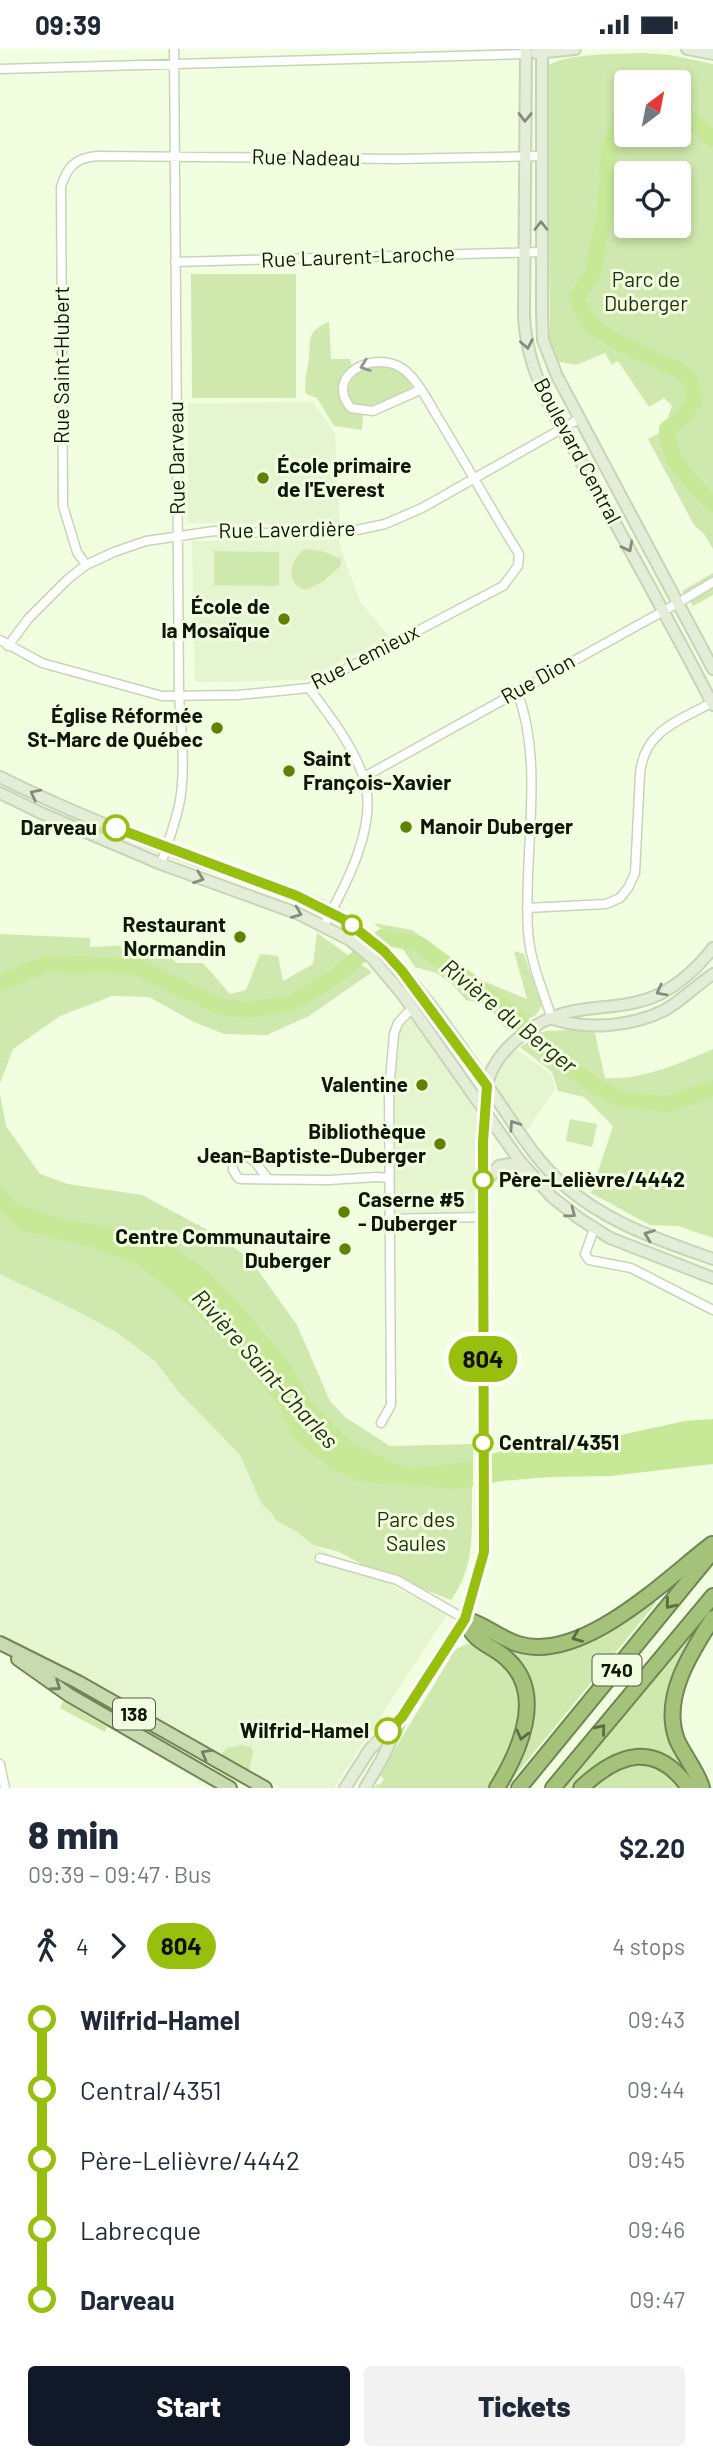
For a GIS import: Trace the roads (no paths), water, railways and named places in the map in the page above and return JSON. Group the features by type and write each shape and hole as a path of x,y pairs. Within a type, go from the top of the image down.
{"highway":[{"path":"465,1619 480,1623 517,1644 558,1644 596,1629 638,1604 713,1543"},
{"name":"740","path":"519,1788 713,1551"},
{"name":"740","path":"553,1788 713,1596"},
{"path":"702,1788 701,1781 689,1765 676,1737 673,1710 685,1666 713,1618"},
{"path":"465,1619 474,1636 510,1660 525,1691 526,1714 523,1732 516,1753 497,1788"},
{"path":"581,1788 616,1761 636,1756 658,1759 678,1773 689,1788"}],"main road":[{"name":"138","path":"0,1645 69,1695 230,1788"},
{"name":"138","path":"0,1645 78,1682 265,1788"}],"street":[{"name":"Rue Darveau","path":"161,864 172,834 181,794 182,740 179,695 174,49"},
{"path":"0,69 575,49"},
{"path":"687,49 713,54"},
{"name":"Boulevard Central","path":"526,51 525,341 532,364 561,429 713,703"},
{"name":"Boulevard Central","path":"542,51 543,340 557,376 579,419 713,669"},
{"name":"Rue Nadeau","path":"73,162 83,157 97,156 397,159 542,156"},
{"name":"Rue Saint-Hubert","path":"73,162 65,173 61,187 63,506 77,552 86,565"},
{"name":"Rue Laurent-Laroche","path":"175,262 541,252"},
{"name":"Rue Lemieux","path":"0,640 42,663 162,696 238,695 309,688 503,586 518,566 519,554 411,375 399,366 382,362 366,363 355,368 346,379 343,391 344,400 351,408 373,411 420,390"},
{"name":"Rue Laverdière","path":"8,646 47,598 86,565 146,541 214,531 266,533 357,530 386,524 422,508 474,476 579,419"},
{"name":"Rue Dion","path":"364,777 713,582"},
{"path":"309,688 334,723 364,777 367,799 363,837 347,883 324,925"},
{"path":"517,691 531,754 527,908 531,953 552,1019"},
{"path":"527,908 606,904 620,898 635,873 641,759 647,746 668,726 713,703"},
{"path":"0,776 46,800 166,849 297,896 332,912 387,955 430,1006 542,1163 578,1196 627,1227 713,1259"},
{"path":"0,793 161,864 324,925 350,940 376,963 412,1008 531,1176 565,1209 594,1229 625,1245 713,1278"},
{"path":"365,1788 402,1717 465,1619 484,1552 483,1185 487,1086 492,1071 517,1038 540,1025 566,1013 616,1008 660,994 702,963 713,948"},
{"path":"552,1019 584,1025 626,1023 666,1009 713,974"},
{"path":"381,1423 391,1405 389,1090 394,1034 398,1023 412,1008"},
{"path":"483,1185 495,1168 503,1165 517,1167 531,1176"},
{"path":"268,1179 389,1178"},
{"path":"388,1219 483,1217"},
{"path":"594,1229 585,1249 589,1260 631,1268 713,1310"},
{"path":"320,1557 397,1580 465,1619"},
{"path":"345,1788 370,1749 402,1717"},
{"path":"0,1764 5,1788"}],"water":[{"name":"Rivière Saint-Charles","path":"0,1185 15,1203 57,1218 117,1229 171,1245 209,1272 248,1314 290,1364 313,1404 352,1443 404,1467 454,1464 525,1445 616,1436 685,1421 713,1419 713,1464 610,1476 501,1481 460,1489 361,1482 330,1468 296,1440 275,1401 233,1349 180,1297 137,1264 92,1247 19,1230 0,1211"}],"waterway":[{"name":"Rivière du Berger","path":"691,120 713,139"},
{"name":"Rivière du Berger","path":"614,136 609,151 605,214 592,275 577,298 589,324 620,344 677,369 690,379 694,401 683,417 667,429 668,440 682,471 713,504"},
{"name":"Rivière du Berger","path":"0,983 46,964 135,966 218,1006 246,1010 292,1003 335,977 382,937 419,944 506,1008 561,1063 605,1092 624,1100 668,1104 713,1088"}],"place":[{"name":"École primaire de l'Everest","path":"263,478"},
{"name":"École de la Mosaïque","path":"284,619"},
{"name":"Église Réformée St-Marc de Québec","path":"217,728"},
{"name":"Saint François-Xavier","path":"289,771"},
{"name":"Manoir Duberger","path":"406,827"},
{"name":"Darveau","path":"116,828"},
{"name":"Restaurant Normandin","path":"240,937"},
{"name":"Valentine","path":"422,1085"},
{"name":"Bibliothèque Jean-Baptiste-Duberger","path":"440,1144"},
{"name":"Père-Lelièvre/4442","path":"483,1180"},
{"name":"Caserne #5 - Duberger","path":"344,1212"},
{"name":"Centre Communautaire Duberger","path":"345,1249"},
{"name":"Central/4351","path":"483,1443"},
{"name":"Wilfrid-Hamel","path":"388,1731"}],"park label":[{"name":"Parc de Duberger","path":"646,292"},
{"name":"Parc des Saules","path":"416,1532"}]}
